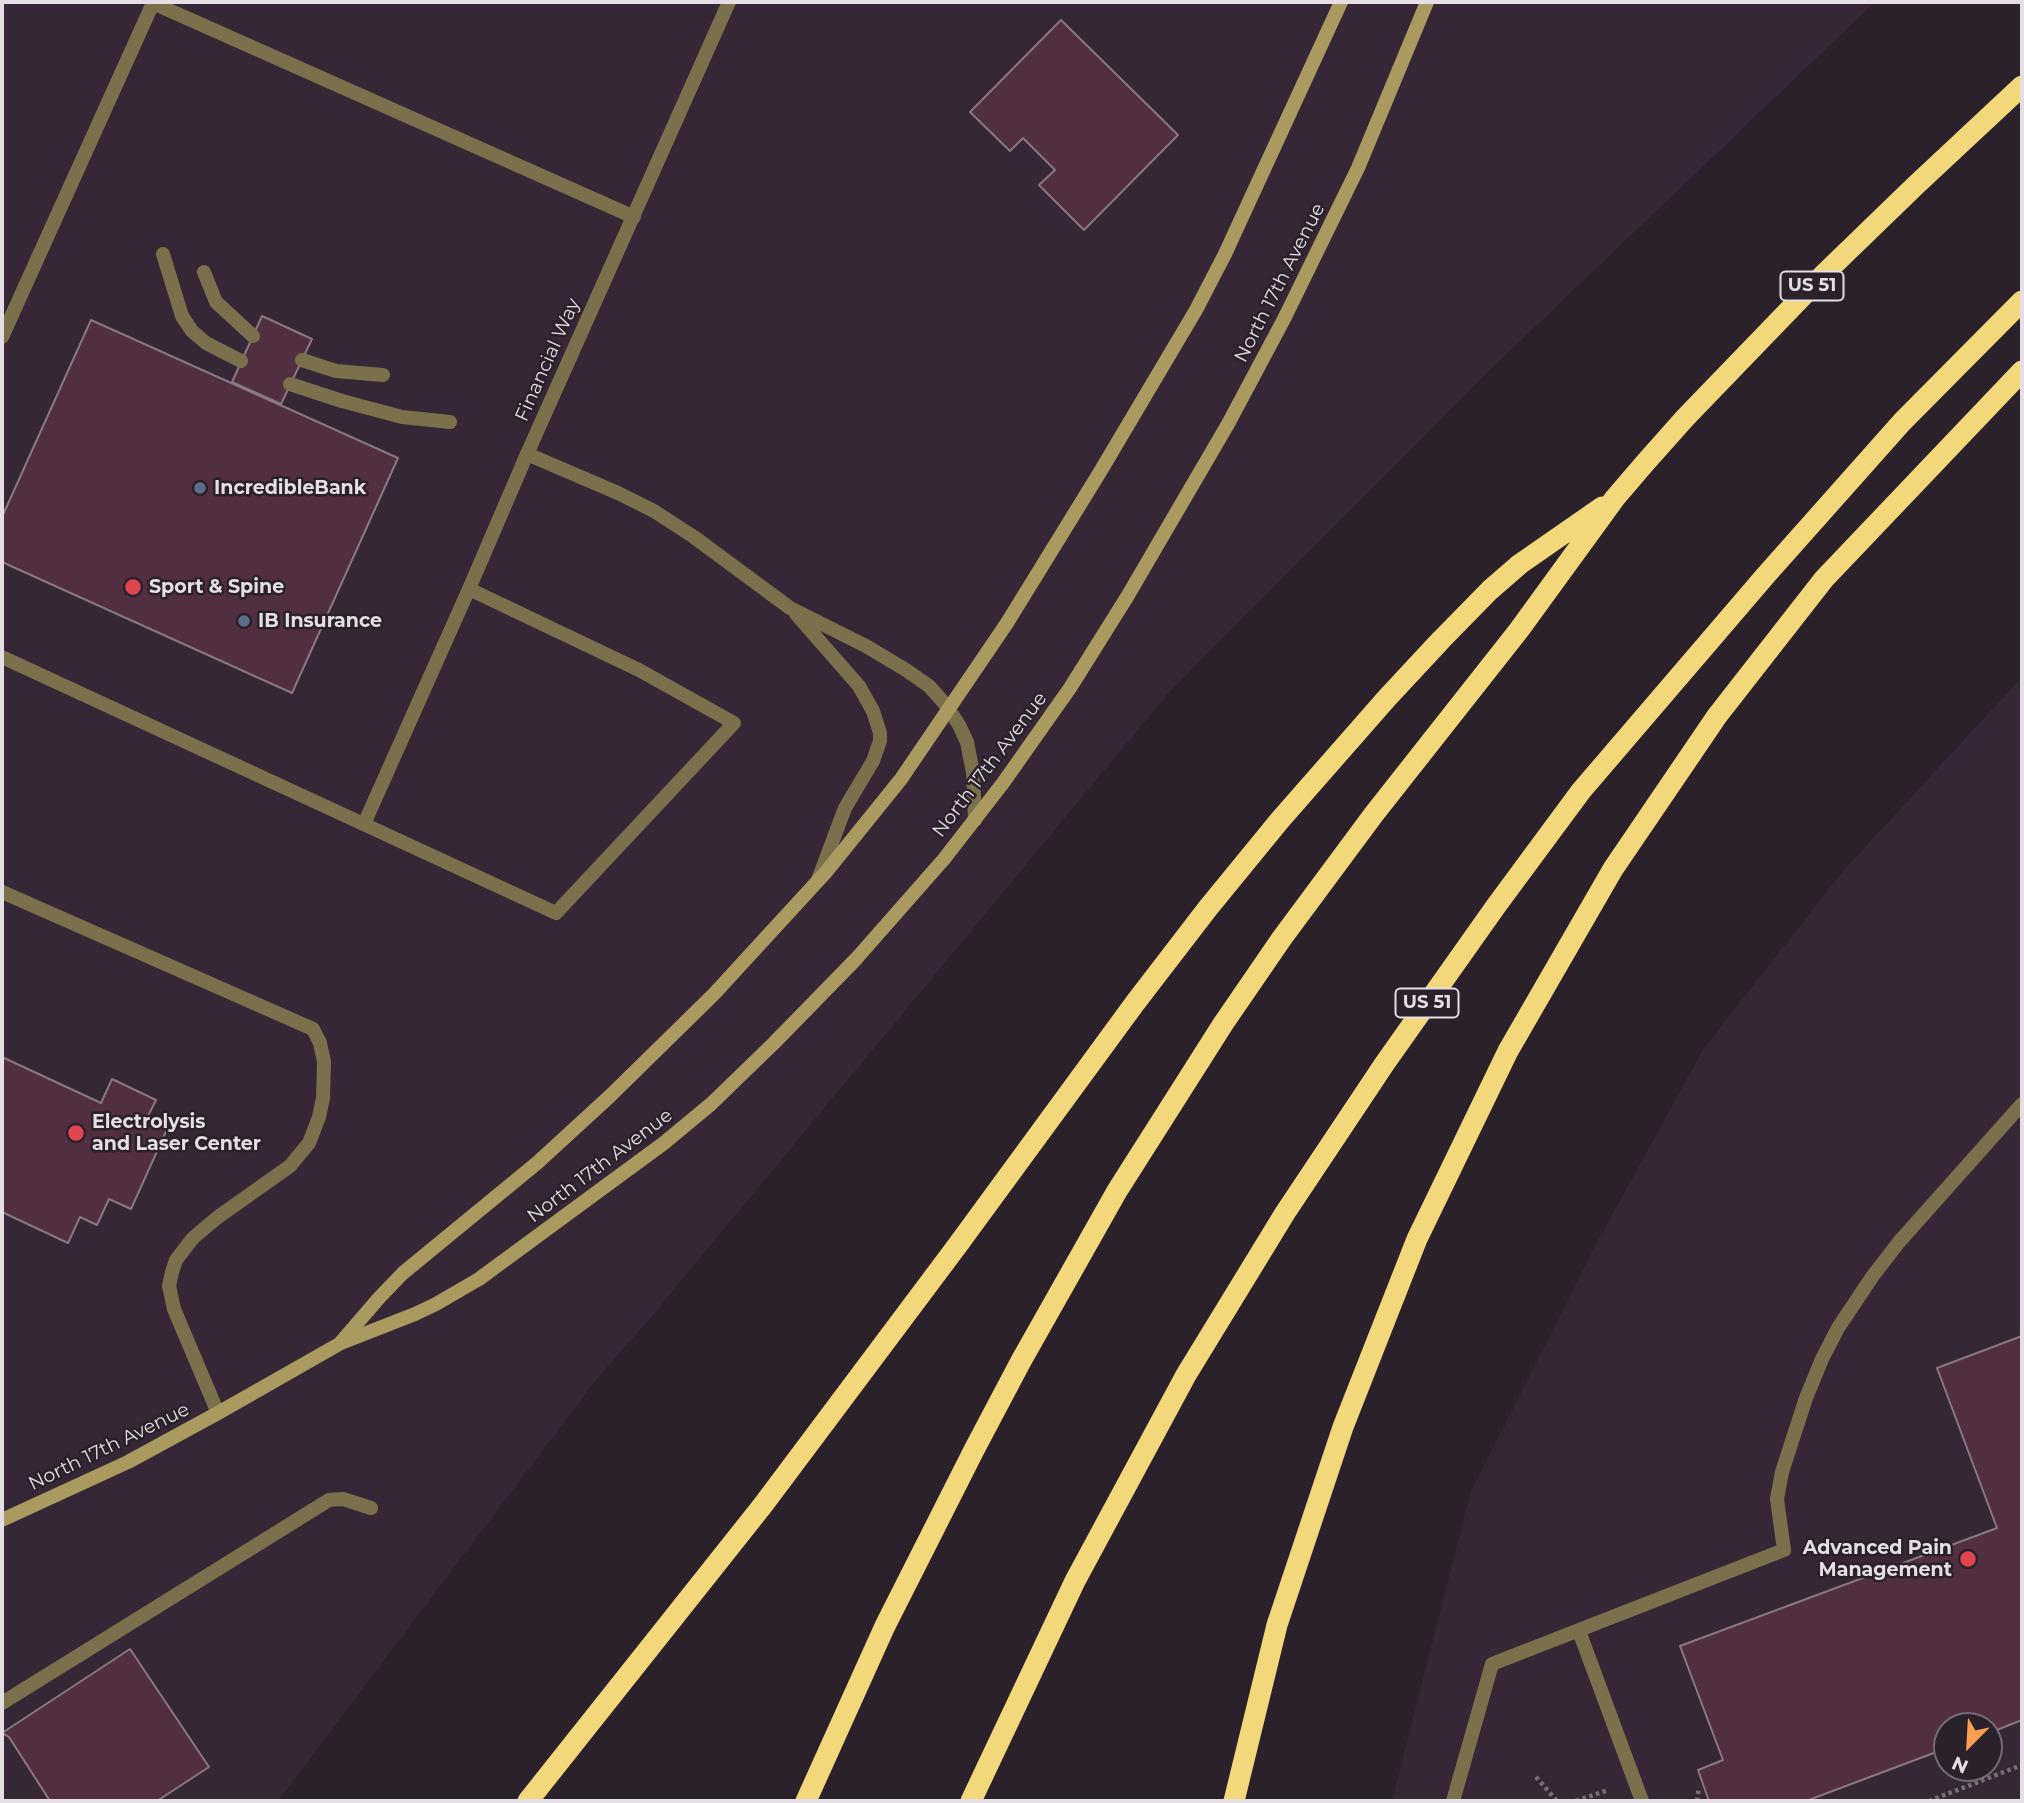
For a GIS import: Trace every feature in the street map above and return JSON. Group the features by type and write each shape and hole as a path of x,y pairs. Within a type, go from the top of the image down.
{"highway":[{"name":"US 51","path":"806,1801 885,1626 1021,1361 1118,1191 1223,1024 1282,938 1374,814 1519,630 1615,498 1685,418 1823,275 2022,86"},
{"name":"US 51","path":"971,1801 1074,1581 1186,1375 1284,1213 1385,1063 1581,791 1766,575 1902,422 2022,302"},
{"path":"1234,1801 1277,1625 1343,1427 1417,1239 1508,1051 1614,869 1717,716 1824,579 2022,371"},
{"path":"528,1801 763,1505 1144,992 1280,820 1387,698 1482,599 1520,564 1615,498"}],"main road":[{"name":"North 17th Avenue","path":"341,1343 379,1298 418,1259 521,1177 611,1096 714,994 817,883 901,779 1006,623 1094,483 1209,286 1341,2"},
{"name":"North 17th Avenue","path":"2,1520 128,1462 341,1343 415,1314 468,1286 548,1230 688,1124 774,1043 856,959 975,820 1070,688 1127,597 1244,396 1340,205 1391,93 1427,2"}],"street":[{"name":"Financial Way","path":"364,824 729,2"},
{"path":"2,337 153,3 634,217"},
{"path":"163,254 183,316 192,331 206,343 241,361"},
{"path":"204,272 216,302 253,336"},
{"path":"302,360 336,371 383,375"},
{"path":"290,384 402,417 450,422"},
{"path":"527,454 654,511 790,608 848,636 929,686 960,725 970,752 975,820"},
{"path":"2,657 556,913 734,723 639,670 470,589"},
{"path":"790,608 859,686 873,711 880,733 873,761 845,808 817,883"},
{"path":"2,892 313,1029 320,1043 324,1062 323,1098 315,1131 309,1143 290,1166 193,1238 176,1260 172,1272 169,1286 174,1309 218,1413"},
{"path":"1453,1801 1492,1664 1784,1550 1777,1499 1782,1472 1806,1398 1838,1328 1899,1242 2022,1104"},
{"path":"2,1703 329,1500 343,1499 370,1508"},
{"path":"1578,1631 1642,1801"}],"path":[{"path":"1929,1801 2022,1765"},
{"path":"1536,1777 1557,1801"},
{"path":"1697,1801 1699,1787"}],"shaded area":[{"path":"2,2 1875,2 1493,367 1170,691 595,1381 278,1801 2,1801"},
{"path":"2022,677 2022,1801 1392,1801 1470,1494 1597,1242 1704,1048 1844,870"}],"building":[{"path":"1061,20 1178,135 1084,230 1039,185 1055,170 1023,138 1010,151 970,112"},
{"path":"262,316 312,339 281,404 232,382"},
{"name":"IncredibleBank","path":"91,320 398,458 292,693 2,562 2,517"},
{"path":"2,1057 101,1103 112,1079 156,1100 147,1118 168,1127 131,1209 109,1199 97,1225 80,1217 68,1243 2,1212"},
{"name":"Advanced Pain Management","path":"2022,1336 2022,1720 2003,1727 2003,1712 1933,1712 1933,1753 1806,1801 1709,1801 1698,1770 1723,1760 1680,1646 1997,1528 1937,1368"},
{"path":"130,1649 209,1767 157,1801 50,1801 9,1737 2,1733"}],"place":[{"name":"IncredibleBank","path":"200,488"},
{"name":"Sport & Spine","path":"133,587"},
{"name":"IB Insurance","path":"244,621"},
{"name":"Electrolysis and Laser Center","path":"76,1133"},
{"name":"Advanced Pain Management","path":"1968,1559"}]}
